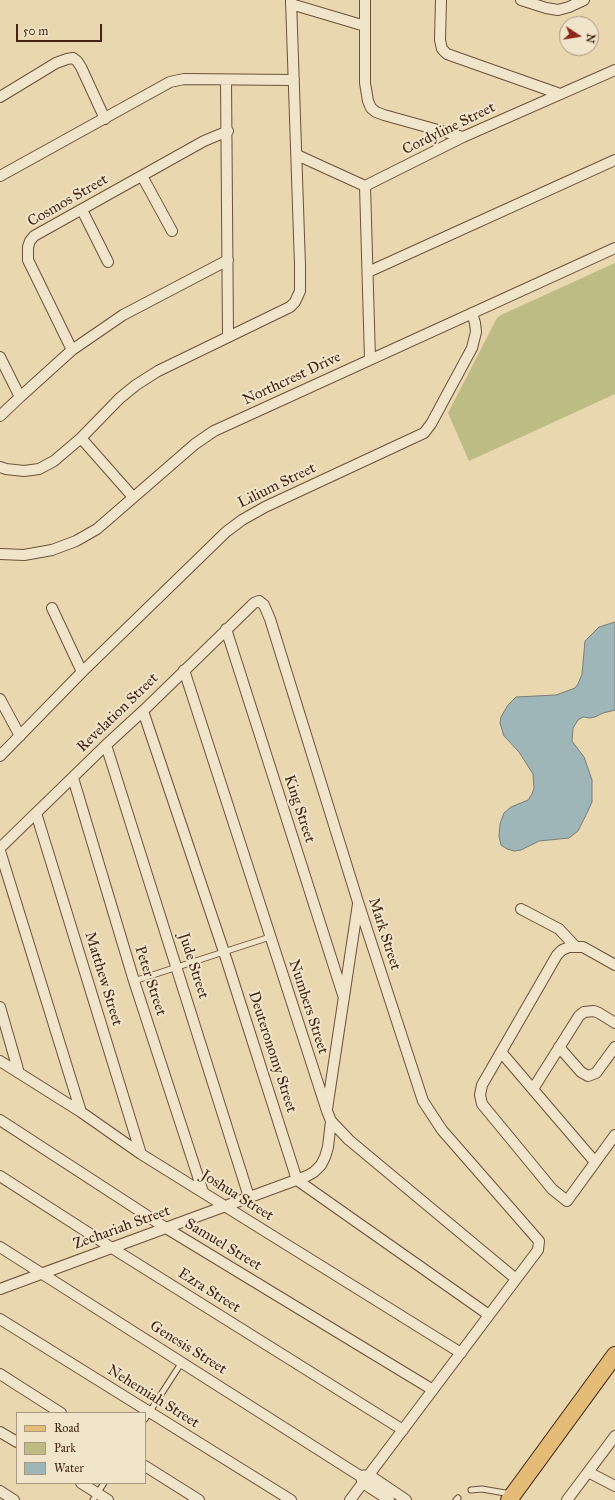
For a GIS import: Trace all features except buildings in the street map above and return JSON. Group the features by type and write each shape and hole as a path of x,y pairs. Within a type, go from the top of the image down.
{"main road":[{"path":"512,1497 615,1355"}],"street":[{"path":"365,0 365,83 368,101 371,108 384,115 463,137"},
{"path":"441,0 440,40 442,49 447,54 560,94"},
{"path":"527,1 546,8 558,10 584,0"},
{"path":"0,467 24,471 39,469 54,461 81,438 120,398 136,385 158,371 290,307 295,302 300,291 300,271 291,2 365,26"},
{"path":"0,97 56,63 73,58 81,67 105,118"},
{"name":"Cordyline Street","path":"365,186 463,137 615,70"},
{"path":"0,176 170,82 184,79 294,80"},
{"path":"226,80 228,131 228,336"},
{"name":"Cosmos Street","path":"72,350 28,260 28,247 34,236 204,141 228,131"},
{"path":"297,155 365,186 370,359"},
{"path":"368,272 615,160"},
{"path":"142,176 172,231"},
{"path":"82,210 108,262"},
{"name":"Northcrest Drive","path":"0,554 24,555 52,550 76,541 97,530 195,444 214,431 615,248"},
{"path":"0,416 72,350 123,315 228,260"},
{"name":"Lilium Street","path":"0,756 82,672 226,532 242,520 265,507 424,433 431,424 472,348 476,332 472,313"},
{"path":"0,357 20,397"},
{"path":"81,438 133,497"},
{"name":"Revelation Street","path":"0,848 106,745 144,711 226,629 254,603 259,601"},
{"name":"Mark Street","path":"259,601 264,605 270,619 358,902 424,1101 442,1130 538,1239 540,1245 538,1250 516,1279"},
{"path":"52,608 82,672"},
{"name":"King Street","path":"226,629 344,998"},
{"name":"Numbers Street","path":"184,670 329,1116 349,1140 516,1279"},
{"path":"0,699 20,736"},
{"name":"Deuteronomy Street","path":"144,711 224,952 297,1180"},
{"name":"Jude Street","path":"106,745 249,1197"},
{"name":"Peter Street","path":"72,778 134,981 203,1192"},
{"name":"Matthew Street","path":"36,813 141,1154"},
{"path":"0,851 82,1112"},
{"name":"Zechariah Street","path":"0,1289 297,1180 314,1172 321,1165 328,1147 329,1116 358,902"},
{"path":"521,909 560,929 575,946"},
{"path":"615,965 590,950 575,946 562,950 557,955 482,1085 480,1095 482,1104 552,1189 567,1201 615,1135"},
{"path":"0,1007 19,1073"},
{"path":"533,1089 579,1016 584,1012 594,1011 615,1023"},
{"path":"559,1047 582,1072 588,1076 596,1073 615,1047"},
{"path":"501,1052 595,1162"},
{"name":"Joshua Street","path":"0,1061 82,1112 141,1154 461,1353"},
{"name":"Samuel Street","path":"0,1120 166,1228 433,1390"},
{"name":"Ezra Street","path":"0,1176 403,1430"},
{"path":"297,1180 489,1315"},
{"name":"Genesis Street","path":"0,1247 364,1478 406,1500"},
{"path":"350,1500 364,1478 403,1430 516,1279"},
{"name":"Nehemiah Street","path":"0,1319 141,1412"},
{"path":"0,1374 59,1412"},
{"name":"Nehemiah Street","path":"147,1416 291,1500"},
{"path":"0,1432 16,1441"},
{"path":"567,1500 615,1437"},
{"path":"146,1467 199,1500"},
{"path":"588,1472 615,1486"},
{"name":"Genesis Street","path":"364,1478 389,1500"},
{"path":"82,1484 95,1497 108,1500"},
{"path":"0,1491 14,1500"}],"lane":[{"path":"134,981 270,937"},
{"path":"147,1416 182,1362"},
{"path":"95,1497 103,1484"},
{"path":"471,1490 482,1488 512,1497"}],"green space":[{"path":"615,263 615,394 469,461 448,413 497,318"}],"water":[{"path":"615,622 615,710 595,717 583,717 578,720 573,728 572,741 584,757 592,780 592,802 587,813 578,831 569,838 539,841 521,850 514,851 507,849 501,845 499,836 500,824 504,813 511,807 528,800 534,788 533,774 519,752 504,736 500,723 501,717 508,705 516,697 556,695 575,688 582,674 585,641 599,627"}]}
